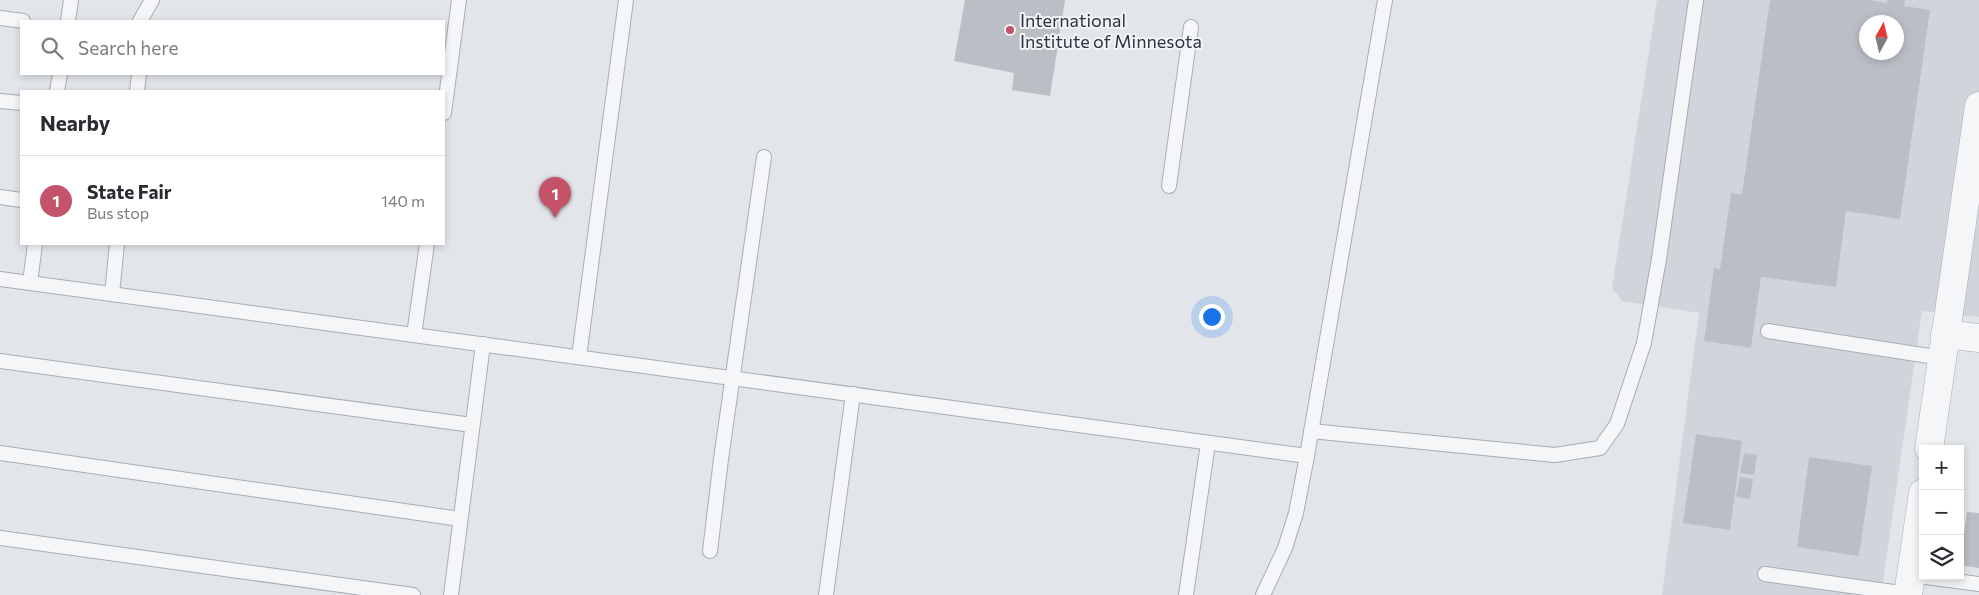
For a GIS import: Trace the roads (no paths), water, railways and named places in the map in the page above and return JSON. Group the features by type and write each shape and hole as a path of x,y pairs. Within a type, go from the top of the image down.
{"street":[{"path":"1930,445 1944,346 1973,182 1979,106"},
{"path":"1944,346 1979,338"},
{"path":"1909,588 1919,520"}],"lane":[{"path":"68,20 71,0"},
{"path":"141,20 152,0"},
{"path":"445,105 459,0"},
{"path":"579,357 626,0"},
{"path":"1263,595 1285,548 1296,513 1385,0"},
{"path":"1311,431 1555,455 1600,448 1618,424 1644,343 1659,259 1696,0"},
{"path":"0,18 20,21"},
{"path":"1169,186 1191,27"},
{"path":"57,90 60,75"},
{"path":"136,90 139,75"},
{"path":"0,101 20,103"},
{"path":"710,551 721,459 764,156"},
{"path":"0,197 20,200"},
{"path":"30,283 35,245"},
{"path":"112,294 118,245"},
{"path":"414,335 426,245"},
{"path":"0,278 1307,456"},
{"path":"1768,331 1944,346"},
{"path":"451,595 483,344"},
{"path":"0,362 472,425"},
{"path":"826,595 852,394"},
{"path":"1186,595 1208,443"},
{"path":"0,452 460,519"},
{"path":"0,538 413,595"},
{"path":"1765,574 1832,589 1909,588 1979,584"}],"place":[{"name":"International Institute of Minnesota","path":"1010,30"},
{"name":"State Fair","path":"555,218"}]}
